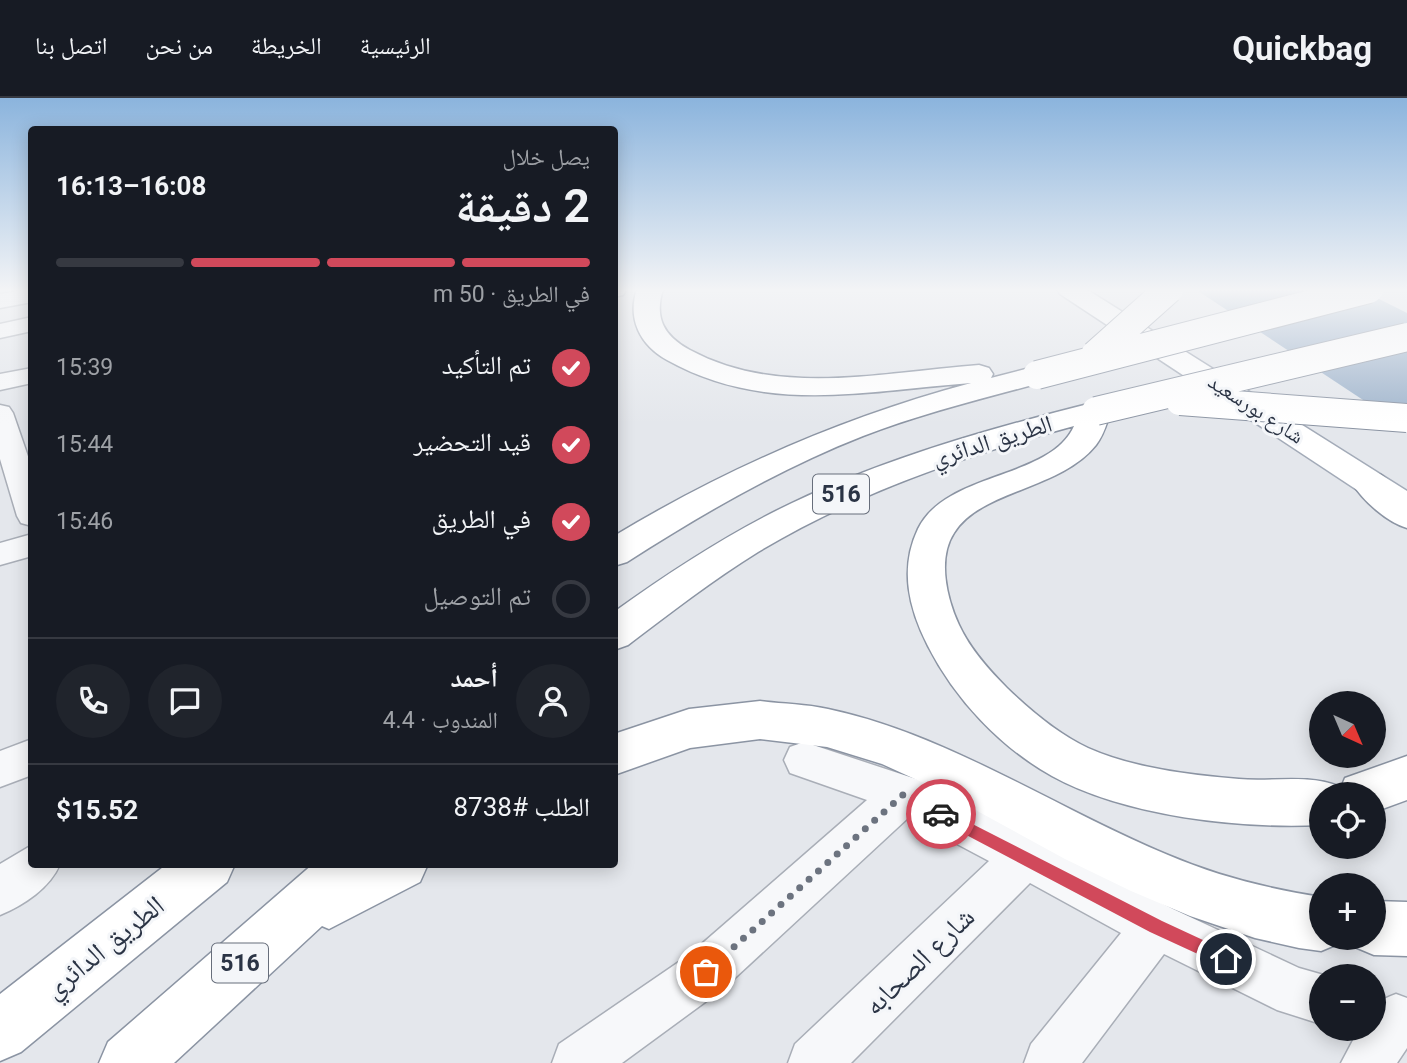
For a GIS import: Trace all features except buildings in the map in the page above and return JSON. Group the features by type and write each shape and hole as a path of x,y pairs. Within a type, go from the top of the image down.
{"main road":[{"path":"653,334 661,344 703,368 740,379 782,386 827,388 951,375 1037,375"},
{"path":"1090,360 1119,334"},
{"name":"شارع بورسعيد","path":"1139,334 1407,507"},
{"name":"شارع بورسعيد","path":"1166,334 1407,486"},
{"name":"الطريق الدائري","path":"618,550 716,491 820,443 909,411 1192,334"},
{"name":"الطريق الدائري","path":"618,631 698,573 763,533 837,495 980,441 1143,398 1407,337"},
{"path":"1143,398 1407,418"},
{"path":"1096,411 1092,429 1073,452 1040,471 961,505 941,522 929,544 926,576 929,596 945,640 975,684 994,704 1042,744 1070,762 1145,787 1200,799 1309,803"},
{"path":"1369,483 1407,516"},
{"path":"618,754 676,733 737,723 782,722 853,733 925,759 1158,877 1256,911 1309,922"},
{"path":"1386,785 1407,778"},
{"name":"الطريق الدائري","path":"0,1031 165,885 201,868"},
{"name":"516","path":"130,1063 348,868"},
{"path":"280,928 394,868"},
{"path":"1386,928 1407,929"}],"street":[{"path":"0,382 28,376"},
{"path":"28,419 2,419 25,469 28,489"},
{"path":"0,554 28,546"},
{"path":"0,769 28,758"},
{"path":"804,760 904,794 1023,859 1156,926 1295,992 1309,996"},
{"path":"579,1063 706,972 904,794"},
{"name":"شارع الصحابه","path":"814,1063 1023,859"},
{"path":"0,892 33,868"},
{"path":"1050,1063 1156,926"},
{"path":"1367,1063 1392,1017"}],"water":[{"path":"1263,334 1407,334 1407,429"}],"way so far":[{"path":"706,972 904,794 941,814"}],"route":[{"path":"941,814 1023,859 1226,959"}]}
